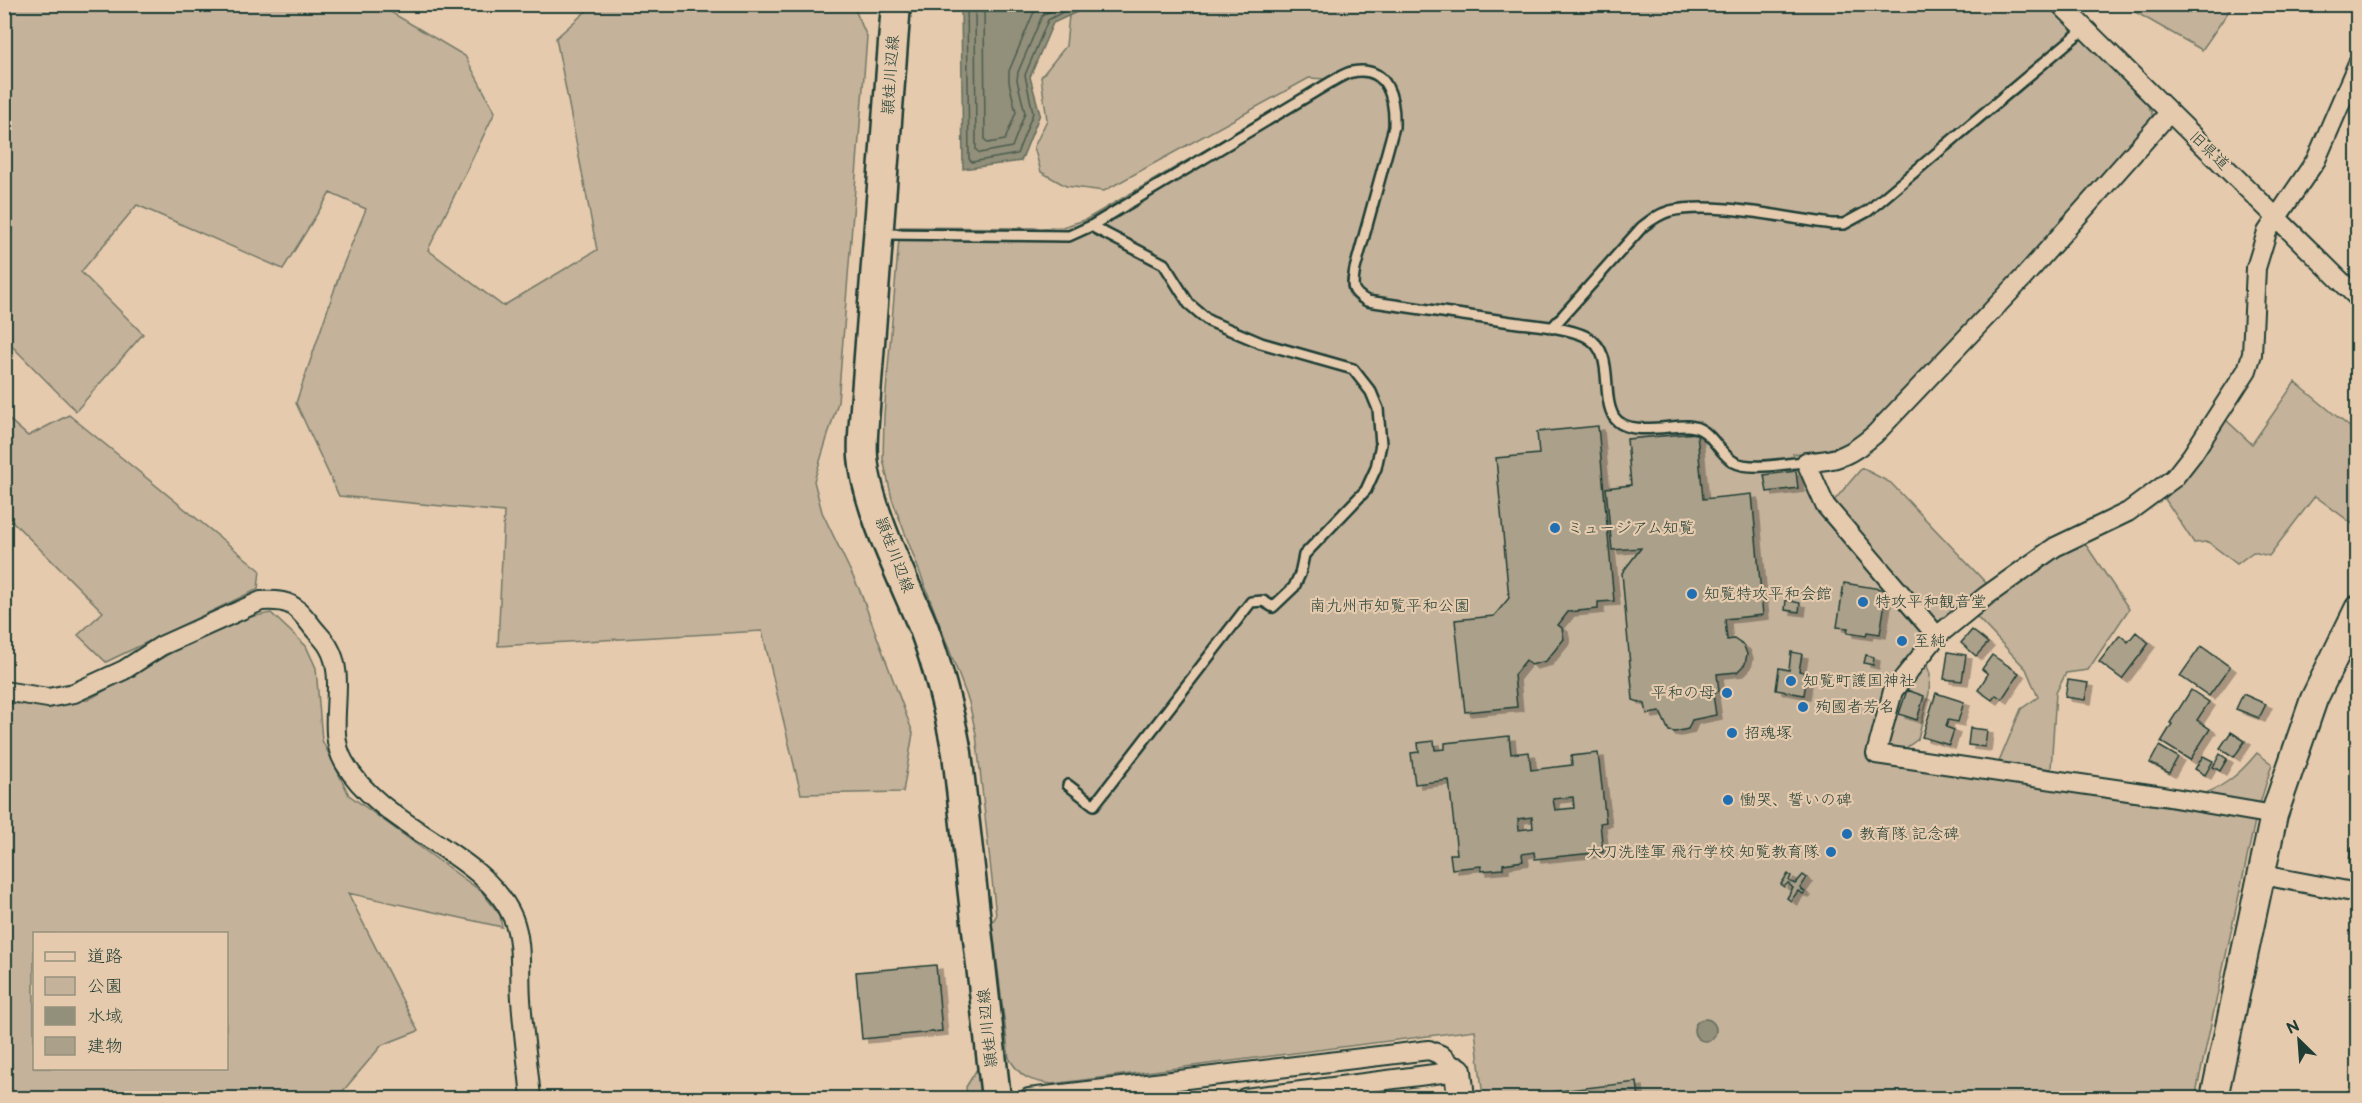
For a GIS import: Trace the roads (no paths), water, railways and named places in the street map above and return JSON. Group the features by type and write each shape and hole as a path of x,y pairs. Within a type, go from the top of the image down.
{"main road":[{"name":"頴娃川辺線","path":"896,4 863,458 873,501 924,630 940,674 950,712 957,753 996,1098"}],"street":[{"name":"旧県道","path":"2060,4 2358,298"},
{"path":"2274,815 2163,796 1876,754 1893,691 1937,636 1986,596 2055,547 2128,512 2174,478 2186,463 2247,370 2252,354 2256,268 2267,232 2316,160 2358,63"},
{"path":"1937,636 1825,505 1806,462 1839,458 1857,450 1875,434 2023,278 2169,113"},
{"path":"4,691 48,698 74,693 124,670 161,646 261,601 278,600 294,605 329,647 337,673 336,730 341,757 354,779 386,810 477,873 500,895 513,917 519,939 520,997 531,1098"},
{"path":"2214,1098 2274,815 2314,699 2358,609"},
{"path":"2262,875 2358,893"},
{"path":"1029,1098 1429,1050 1441,1055 1458,1071 1461,1098"},
{"path":"1245,1098 1458,1071"}],"lane":[{"path":"1552,328 1642,227 1655,217 1669,211 1693,207 1725,209 1844,224 1868,211 2084,29"},
{"path":"879,234 1069,236 1091,226 1330,82 1350,72 1372,74 1383,81 1391,91 1395,106 1394,127 1355,269 1352,285 1357,295 1366,301 1552,328 1587,337 1594,343 1606,368 1609,406 1615,419 1622,424 1640,429 1690,426 1702,429 1731,460 1741,465 1806,462"},
{"path":"1068,784 1094,805 1251,602 1263,601 1273,606 1294,587 1300,574 1304,555 1366,490 1376,468 1381,444 1378,409 1371,392 1353,369 1261,342 1209,321 1189,304 1164,264 1091,226"}],"water":[{"path":"961,5 1073,5 1079,11 1053,23 1030,77 1040,114 1021,161 963,169"},
{"path":"1705,1019 1713,1022 1716,1030 1713,1038 1705,1041 1697,1038 1694,1030 1697,1022"}],"place":[{"name":"ミュージアム知覧","path":"1555,528"},
{"name":"知覧特攻平和会館","path":"1692,594"},
{"name":"特攻平和観音堂","path":"1863,602"},
{"name":"至純","path":"1902,641"},
{"name":"知覧町護国神社","path":"1791,681"},
{"name":"平和の母","path":"1727,693"},
{"name":"殉國者芳名","path":"1803,707"},
{"name":"招魂塚","path":"1732,733"},
{"name":"慟哭、誓いの碑","path":"1728,800"},
{"name":"教育隊 記念碑","path":"1847,834"},
{"name":"大刀洗陸軍 飛行学校 知覧教育隊","path":"1831,852"}],"park label":[{"name":"南九州市知覧平和公園","path":"1390,606"}]}
